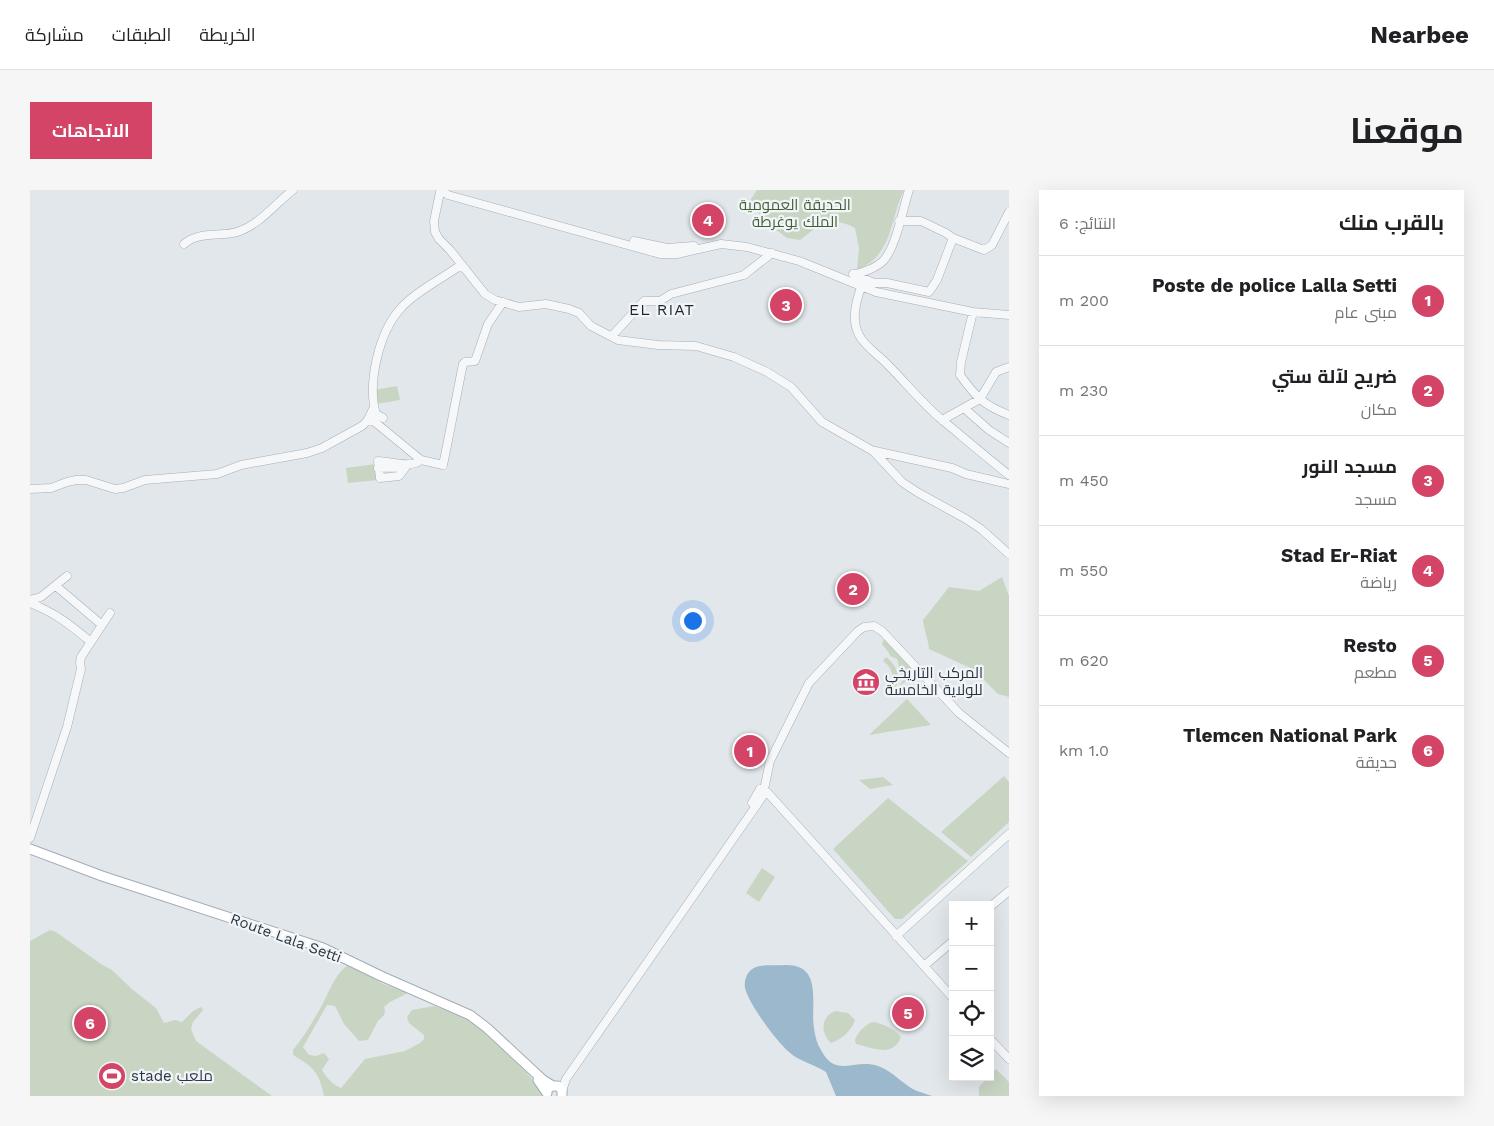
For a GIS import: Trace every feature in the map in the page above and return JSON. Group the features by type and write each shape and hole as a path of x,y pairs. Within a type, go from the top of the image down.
{"main road":[{"name":"Route Lala Setti","path":"30,849 102,876 323,948 397,984 470,1015 524,1062"},
{"path":"524,1062 545,1082 560,1088 562,1094"},
{"path":"524,1062 540,1082 547,1095"},
{"path":"547,1095 548,1089 554,1086"}],"street":[{"path":"184,244 200,236 230,234 245,229 293,190"},
{"path":"1009,315 973,312 896,297 860,287 814,267 772,253 739,246 728,240 680,248 655,246 448,190 439,191 434,221 435,232 485,294 519,307 546,304 569,309 579,313 591,326 618,340 658,345 696,346 760,368 791,387 822,422 873,451 902,482 981,529 1009,554"},
{"path":"830,275 861,273 883,262 895,236 909,190"},
{"path":"899,221 921,221 953,238 984,250 992,245 1009,212"},
{"path":"853,274 874,283 929,292 937,280 953,238"},
{"path":"612,336 644,301 660,301 671,294 744,275 772,253"},
{"path":"383,418 376,414 374,407 373,380 383,338 392,320 401,307 461,265"},
{"path":"860,287 854,312 855,326 859,336 942,420 1009,476"},
{"path":"368,419 376,423 421,460 443,465 463,364 475,361 488,324 502,302"},
{"path":"973,312 961,362 960,375 976,397 994,409 1009,414"},
{"path":"942,420 980,399 996,372 1009,367"},
{"path":"30,490 51,488 76,480 86,480 115,489 123,488 145,480 217,474 241,466 307,453 322,448 362,426 374,407"},
{"path":"964,408 989,430 1009,444"},
{"path":"873,451 952,468 966,474 1009,484"},
{"path":"379,471 405,467 421,460"},
{"path":"30,602 42,596 67,576"},
{"path":"56,586 102,625"},
{"path":"40,607 42,596"},
{"path":"30,602 58,616 91,642"},
{"path":"30,838 67,727 81,669 81,657 110,613"},
{"path":"562,1094 566,1079 764,790 770,761 809,683 858,630 874,626 882,631 959,713 1009,753"},
{"path":"764,790 949,994"},
{"path":"554,1086 564,1075 753,802 764,790"},
{"path":"896,936 1009,834"},
{"path":"994,904 1009,891"},
{"path":"924,966 949,944"},
{"path":"994,1043 1009,1060"}],"green space":[{"name":"الحديقة العمومية الملك يوغرطة","path":"757,190 904,190 884,247 869,264 857,270 859,248 855,228 847,224 832,222 819,226 800,240 787,238 768,224 749,202"},
{"path":"702,205 725,218 714,236 692,222"},
{"path":"397,386 400,400 376,404 374,390"},
{"path":"376,464 378,480 348,483 346,468"},
{"path":"1002,577 1009,596 1009,697 998,694 979,672 929,649 923,620 949,587 979,591"},
{"path":"884,639 913,670 910,674 912,676 900,686 904,677 901,674 897,659 890,656 882,644"},
{"path":"886,657 893,664 897,672 898,680 895,689 892,687 891,669 883,661"},
{"path":"907,699 931,725 869,735"},
{"path":"1004,776 1009,782 1009,822 971,857 941,832"},
{"path":"883,777 893,785 870,789 859,780"},
{"path":"888,798 968,861 902,919 895,919 833,849"},
{"path":"762,868 775,877 759,902 746,893"},
{"path":"50,930 56,932 112,970 156,1008 164,1023 175,1020 182,1022 193,1011 201,1007 203,1010 193,1022 191,1029 196,1041 272,1096 30,1096 30,941"},
{"path":"350,964 383,984 406,992 406,994 384,1007 384,1015 378,1021 368,1040 359,1041 344,1024 335,1006 327,1005 303,1047 309,1055 316,1056 324,1053 329,1059 322,1070 335,1085 341,1088 365,1059 405,1051 420,1043 424,1039 424,1035 409,1023 407,1017 412,1010 434,1006 466,1017 477,1025 524,1070 541,1089 544,1096 324,1096 317,1075 306,1063 293,1055 293,1050 312,1023 336,977"},
{"path":"835,1011 848,1013 855,1020 846,1034 839,1040 831,1043 825,1034 824,1025 827,1017"},
{"path":"872,1022 892,1029 901,1037 893,1048 882,1050 856,1044 855,1040 860,1032"},
{"path":"996,1069 1009,1082 1009,1096 979,1096 979,1087 985,1081 994,1081 994,1071"}],"water":[{"path":"785,965 797,966 805,971 810,978 813,988 815,1034 818,1045 827,1059 839,1066 869,1064 878,1066 917,1091 932,1096 836,1096 826,1072 798,1058 777,1040 752,1003 745,988 748,974 754,968"}],"place":[{"name":"Stad Er-Riat","path":"708,220"},
{"name":"مسجد النور","path":"786,305"},
{"name":"ضريح لآلة ستي","path":"853,589"},
{"name":"المركب التاريخي للولاية الخامسة","path":"866,682"},
{"name":"Poste de police Lalla Setti","path":"750,751"},
{"name":"Resto","path":"908,1013"},
{"name":"Tlemcen National Park","path":"90,1023"},
{"name":"stade ملعب","path":"112,1076"}],"district":[{"name":"EL RIAT","path":"662,309"}]}
